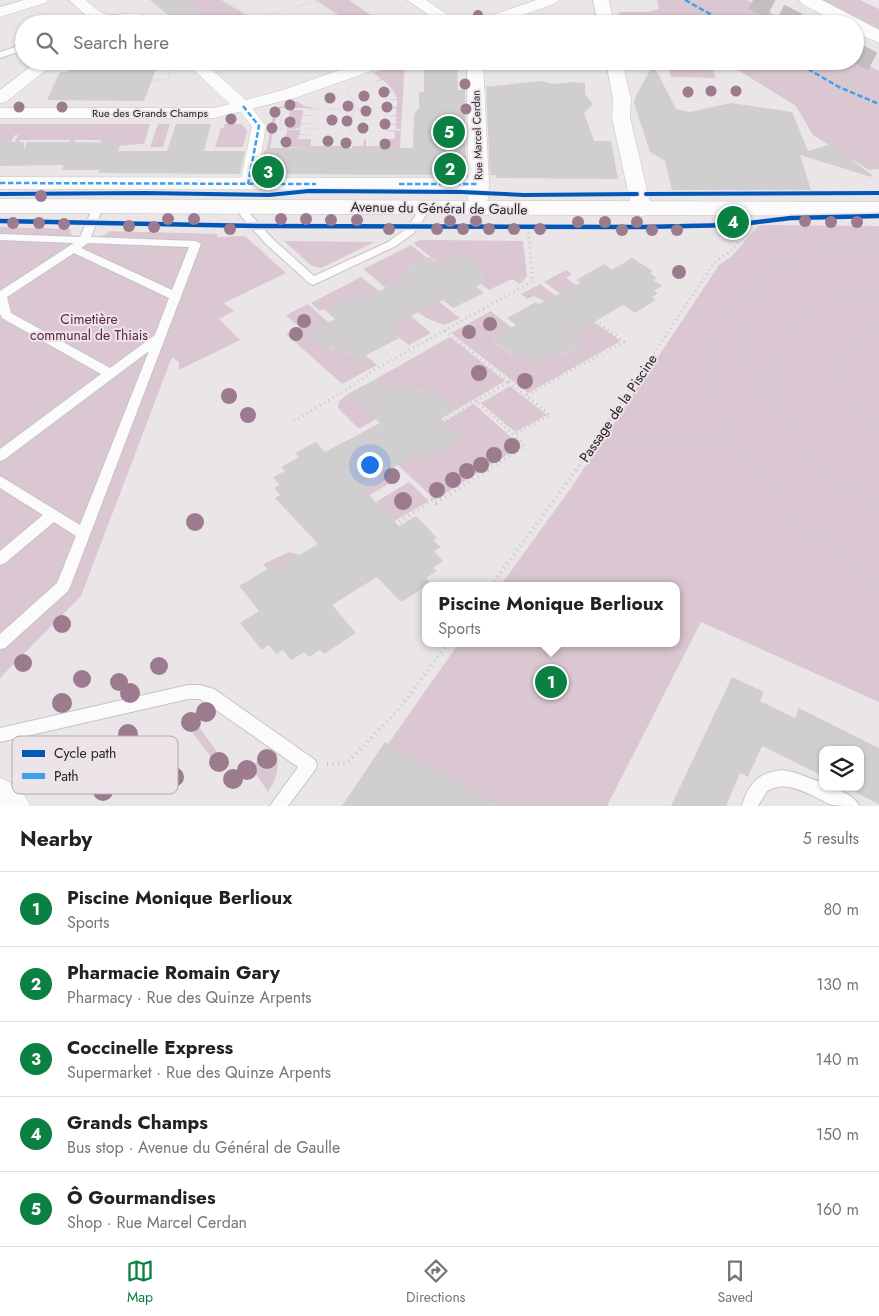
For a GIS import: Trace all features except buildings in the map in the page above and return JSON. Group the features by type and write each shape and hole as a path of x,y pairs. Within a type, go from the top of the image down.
{"main road":[{"path":"808,0 837,15"},
{"path":"864,29 879,37"},
{"name":"Avenue du Général de Gaulle","path":"0,206 98,207 247,195 426,208 642,210 879,209"}],"street":[{"path":"0,12 40,0"},
{"path":"77,0 92,15"},
{"path":"415,0 439,15"},
{"path":"508,15 551,0"},
{"path":"601,0 604,15"},
{"path":"0,98 37,70"},
{"path":"202,70 243,106 259,126 247,195"},
{"name":"Rue des Grands Champs","path":"0,113 208,113 289,94 357,70"},
{"name":"Rue Marcel Cerdan","path":"475,70 478,209"},
{"path":"616,70 622,100 621,118 642,210"},
{"path":"0,183 247,195 479,184"},
{"path":"0,793 14,806"}],"lane":[{"path":"0,54 15,50"},
{"path":"247,195 245,214 265,236 313,281 392,244 410,232 426,208"},
{"path":"98,207 84,241 0,296 3,316 110,374"},
{"path":"0,237 196,244 63,587 0,643"},
{"path":"73,248 175,296"},
{"path":"0,456 158,338"},
{"path":"0,481 83,534"},
{"path":"0,560 53,515"},
{"path":"0,734 188,692 208,694 309,765 278,806"},
{"path":"750,806 760,786 769,780 783,777 802,783 851,806"}],"path":[{"path":"224,0 246,15"},
{"path":"269,15 314,0 336,15"},
{"path":"54,80 167,80 171,70"},
{"path":"344,90 354,99 350,135"},
{"path":"279,138 283,109"},
{"path":"299,109 376,109"},
{"path":"280,129 321,129"},
{"path":"519,226 537,226"},
{"path":"294,421 349,388 374,370 533,281 528,226"},
{"path":"879,245 848,248 807,256 779,266 769,272 758,286 752,307 748,337 748,358 751,370 763,395 818,459 879,518"},
{"path":"763,278 753,282 747,288 721,326 714,347 711,368 717,406 732,436 768,486 806,527 879,589"},
{"path":"788,426 778,382 778,368 784,343 792,330 810,312 830,302 863,291 879,289"},
{"path":"527,396 624,342 598,322"},
{"path":"879,329 866,334 849,346 843,353 839,370 844,387 879,434"},
{"path":"445,331 550,415 514,435"},
{"path":"441,422 510,382"},
{"path":"395,525 432,500 436,503 526,446 476,401"},
{"path":"598,439 666,439 732,436"},
{"path":"309,765 347,763 400,708 445,647"}],"green space":[{"path":"186,0 221,0 245,15 204,15"},
{"path":"316,0 349,0 371,15 338,15"},
{"path":"657,0 747,0 775,15 620,15 619,12 648,12 659,9"},
{"path":"821,0 860,0 879,9 879,29 864,22 864,15 851,15"},
{"path":"864,63 879,71 879,169 869,170 813,135 796,106 738,70 864,70"},
{"path":"382,70 405,70 401,129 396,129 396,125 383,124 396,124 396,116 384,116 396,115 396,108 384,108 397,107 397,100 385,99 397,99 394,91 382,93 393,90 383,80 371,83 381,79 373,73"},
{"path":"669,70 713,70 716,78 671,77"},
{"path":"297,101 304,106 316,108 278,108 270,148 267,148 274,109"},
{"path":"290,110 303,110 303,115 315,115 302,116 301,123 314,124 301,124 300,128 287,129"},
{"path":"0,124 150,124 144,144 120,146 121,143 101,143 101,140 75,140 74,143 70,142 70,140 20,140 15,142 18,135 15,135 11,142 0,142"},
{"path":"158,124 170,124 163,147 150,147"},
{"path":"224,124 242,124 247,131 243,147 215,147"},
{"path":"287,130 300,130 300,134 312,134 299,135 298,139 311,139 311,146 326,146 327,139 330,139 329,146 345,146 346,139 348,139 349,149 327,148 326,151 311,150 311,148 284,147"},
{"path":"383,130 401,131 400,150 381,150 380,148 352,149 352,146 363,146 364,139 366,139 366,146 382,146 382,139 395,139 395,132"},
{"path":"759,225 879,226 879,702 701,622 607,806 342,806 385,742 388,744 456,647 680,647 680,582 503,582 571,488 719,265 732,256"},
{"name":"Cimetière communal de Thiais","path":"0,227 71,229 70,233 73,236 88,238 102,236 110,231 218,234 217,237 245,236 286,273 224,303 234,311 219,319 240,340 179,370 179,362 172,357 81,596 0,678"},
{"path":"421,240 523,241 527,276 520,284 512,279 489,290 481,284 485,281 478,276 482,274 477,270 480,267 462,254 441,265 413,243"},
{"path":"284,241 375,242 321,268 312,266"},
{"path":"411,245 427,258 407,268 410,271 402,275 405,278 397,282 403,288 398,298 363,269"},
{"path":"566,270 572,274 566,278 576,285 565,297 544,282"},
{"path":"361,277 392,301 380,300 373,294 364,299 360,297 352,301 349,298 320,311 311,303"},
{"path":"540,284 571,307 546,302 534,296 527,299 521,294"},
{"path":"438,301 460,318 445,325 431,320 418,312"},
{"path":"308,304 329,323 308,333 337,351 342,349 348,355 352,353 360,354 377,365 342,384 286,334 299,327 286,315"},
{"path":"491,311 512,328 491,339 511,355 517,352 524,357 528,355 537,361 546,356 550,359 557,354 562,357 584,344 570,334 594,322 621,341 528,393 451,333"},
{"path":"411,316 431,333 409,345 387,328"},
{"path":"450,337 505,381 456,410 434,392 429,395 422,389 417,392 409,385 400,391 396,387 388,392 374,380"},
{"path":"510,386 547,415 515,432 481,403"},
{"path":"348,394 378,418 359,429 338,408 339,401"},
{"path":"474,404 521,446 435,500 394,461 419,453 423,457 433,452 436,454 463,439 442,423"},
{"path":"375,455 398,478 367,497 362,492 372,487 368,482 378,477 371,469"},
{"path":"409,482 429,501 393,522 376,502"},
{"path":"289,552 303,556 289,568 285,564 274,570 271,567 267,569 263,564"},
{"path":"206,706 211,714 196,723 226,764 219,768 183,720"},
{"path":"132,731 135,736 126,736"},
{"path":"276,750 277,772 268,792 254,771 232,785 228,780"}],"tunnel":[{"path":"753,0 782,15"},
{"path":"864,57 879,65"}],"marked path":[{"path":"685,0 712,15"},
{"path":"810,70 839,87 879,104"},
{"path":"243,106 259,126 248,184"},
{"path":"0,183 316,184"},
{"path":"399,184 479,184"}],"cycle path":[{"path":"0,194 145,193 269,195 309,191 461,192 524,195 637,194"},
{"path":"646,194 879,193"},
{"path":"0,221 257,226 642,227 733,225 791,218 879,216"}],"place":[{"name":"Ô Gourmandises","path":"449,132"},
{"name":"Pharmacie Romain Gary","path":"450,169"},
{"name":"Coccinelle Express","path":"268,172"},
{"name":"Grands Champs","path":"733,222"},
{"name":"Piscine Monique Berlioux","path":"551,682"}]}
